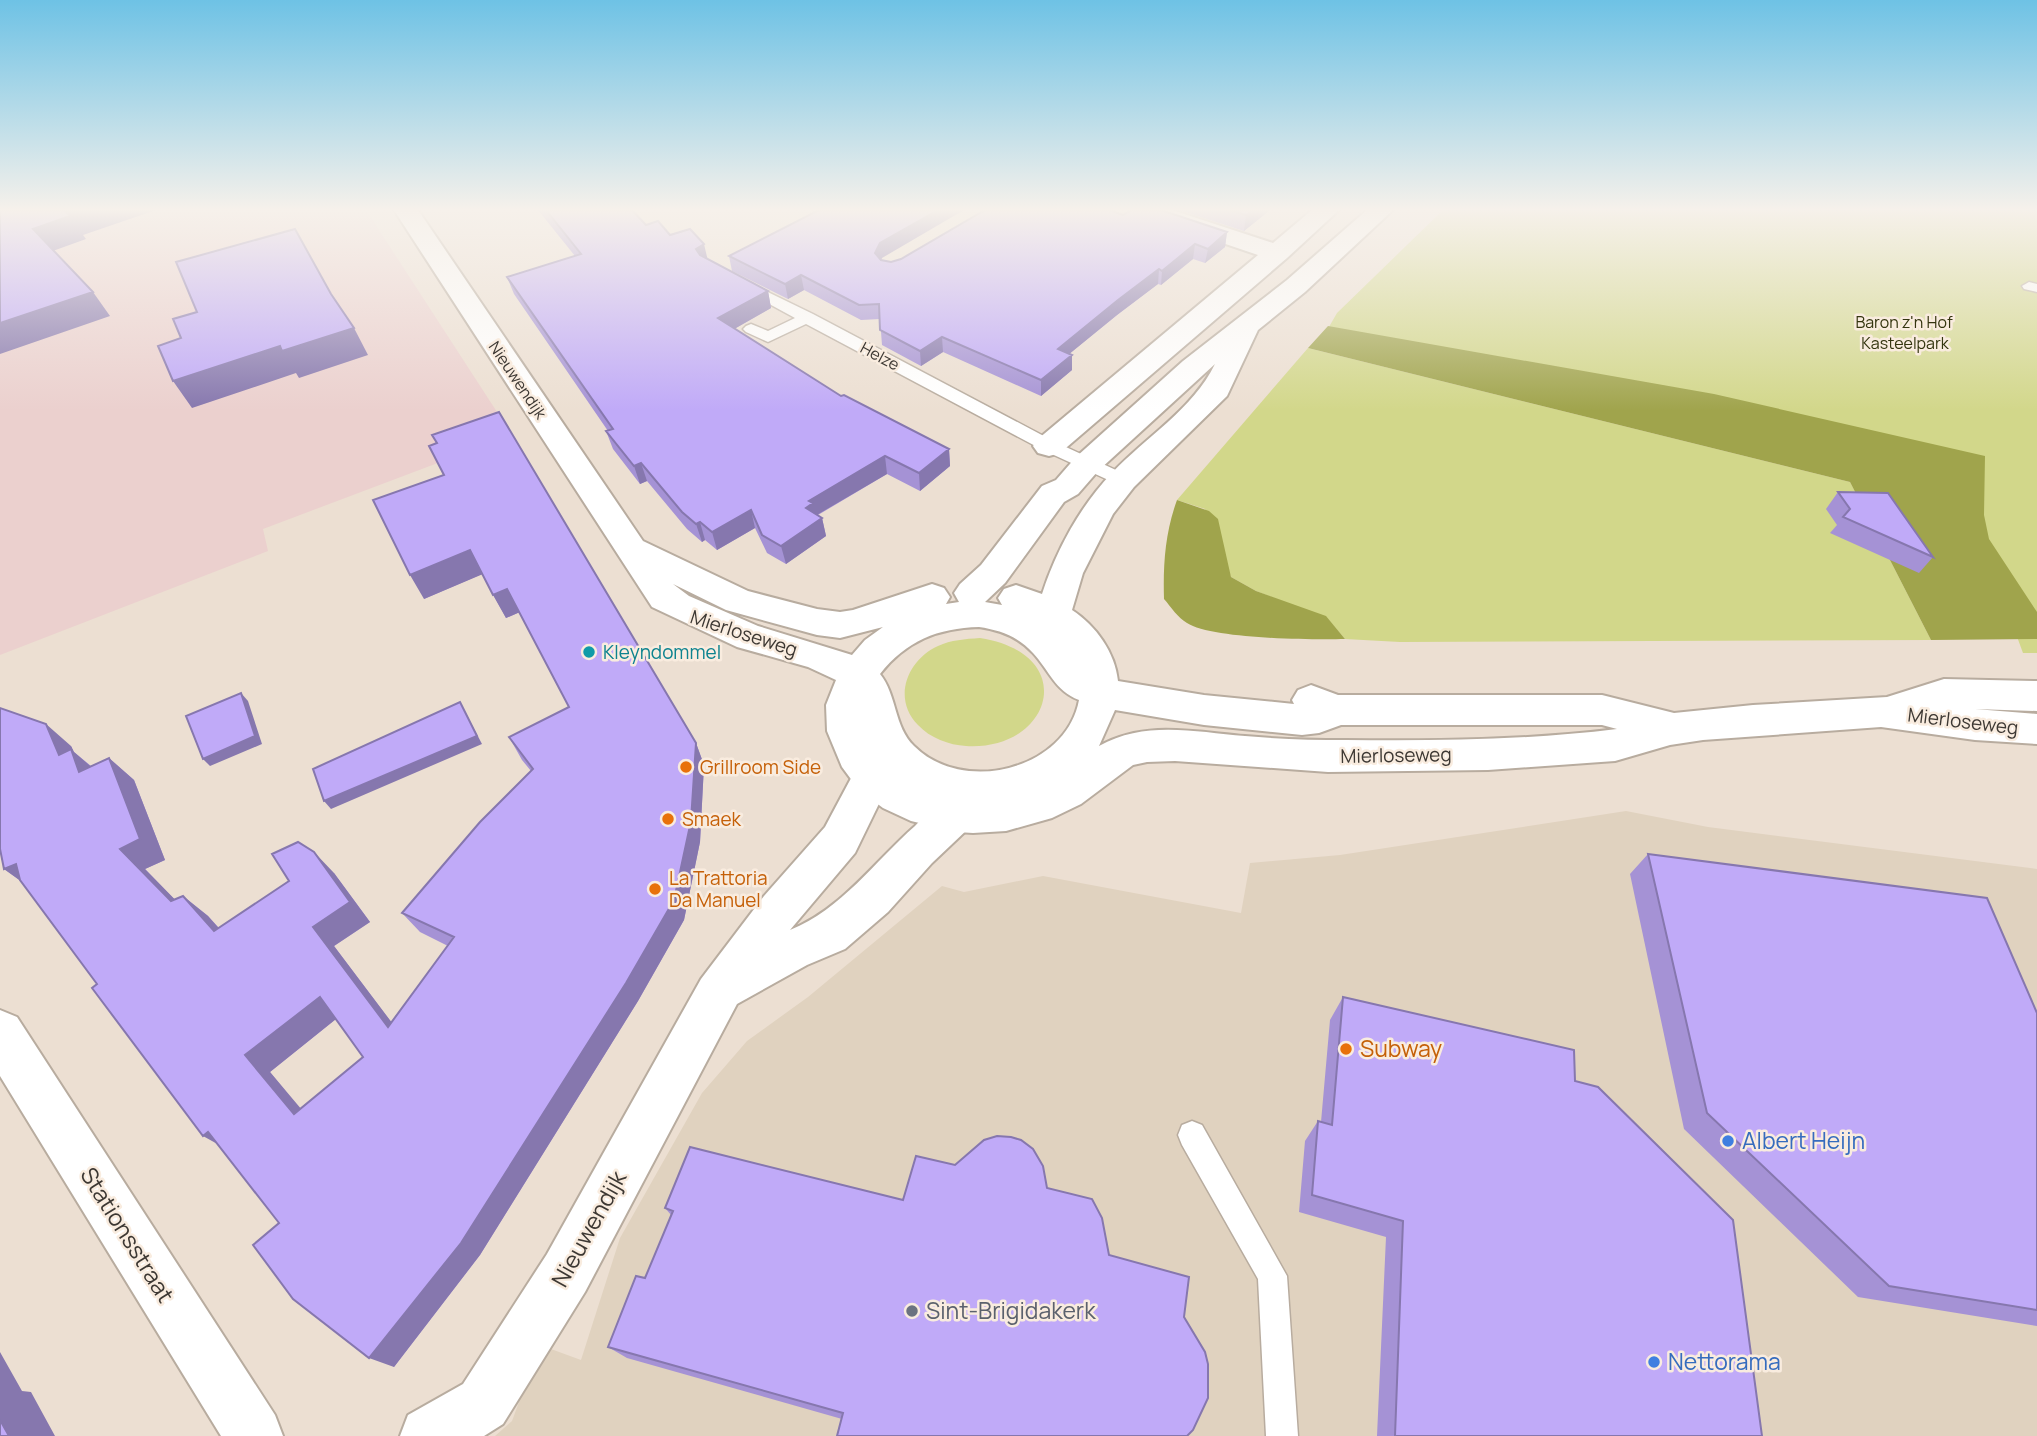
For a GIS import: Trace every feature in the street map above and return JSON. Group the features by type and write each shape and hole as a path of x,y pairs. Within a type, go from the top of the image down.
{"main road":[{"name":"Nieuwendijk","path":"451,277 664,597 684,611"},
{"path":"1049,446 1250,277"},
{"path":"632,549 738,601 808,620 840,625 868,619 916,601 954,593 987,601 1027,601 1054,615 1081,638 1094,656 1100,682 1099,706 1087,734 1076,748 1048,771 1013,785 939,801 893,794 871,779 856,760 845,724 852,686 879,649 914,626 987,601 1069,499 1077,476 1193,367 1303,277"},
{"path":"1054,615 1072,561 1099,509 1124,480 1217,390 1249,323"},
{"name":"Mierloseweg","path":"987,601 1051,648 1077,683 1100,682 1178,707 1316,719 1336,710 1602,710 1672,729"},
{"name":"Mierloseweg","path":"684,611 694,631 713,642 820,683 852,686"},
{"path":"852,686 873,690 884,734 893,751 911,767 939,801"},
{"name":"Mierloseweg","path":"1888,712 1944,694 2037,696"},
{"name":"Mierloseweg","path":"939,801 1005,814 1030,809 1055,799 1119,754 1132,748 1175,747 1312,756 1414,756 1621,744 1672,729 1888,712 1988,727 2037,729"},
{"name":"Nieuwendijk","path":"429,1436 483,1404 566,1273 717,994 779,910 840,840 871,779"},
{"path":"717,994 791,950 829,935 873,898 917,850 939,801"},
{"name":"Stationsstraat","path":"0,1033 254,1436"}],"lane":[{"name":"Helze","path":"732,278 1049,446 1077,476 1124,480"},
{"path":"751,329 768,337 808,317"},
{"path":"1192,1135 1272,1276 1282,1436"}],"shaded area":[{"path":"0,277 409,277 512,435 263,529 268,551 0,655"},
{"path":"1626,811 1708,827 2037,869 2037,1436 495,1436 512,1421 540,1345 581,1360 620,1238 702,1093 747,1041 808,997 942,886 964,892 1043,876 1241,913 1250,863 1340,855"}],"green space":[{"name":"Kasteelpark","path":"1374,277 2037,277 2037,653 2023,653 1964,492 1322,339 1337,313"},
{"path":"1328,326 1714,394 1985,456 1984,515 1989,539 2037,612 2037,639 1931,640 1850,482 1308,348"},
{"path":"1308,348 1850,482 1931,640 1400,642 1345,639 1328,619 1256,591 1231,577 1205,509 1177,500"},
{"path":"1177,500 1209,511 1218,519 1231,577 1256,591 1326,616 1345,639 1287,639 1239,635 1199,628 1184,621 1164,599 1166,549"},
{"path":"980,638 1012,647 1033,662 1043,681 1043,700 1035,718 1019,733 995,743 966,746 953,744 923,730 910,715 906,704 907,681 911,670 927,652 953,641"}],"building":[{"path":"0,277 79,277 93,292 0,323"},
{"path":"182,277 322,277 354,328 282,351 280,346 173,381 158,346 181,338 173,319 197,312"},
{"path":"507,277 742,277 768,291 718,318 841,396 844,395 949,449 919,473 885,456 809,501 813,503 806,508 822,518 781,546 762,535 751,510 712,532 700,522 696,524 682,512 641,463 634,466 606,431 613,429"},
{"path":"771,277 797,277 785,284"},
{"path":"805,277 1148,277 1058,349 1072,355 1041,380 942,337 920,351 880,330 879,304 859,305"},
{"path":"499,412 696,743 691,821 674,900 626,983 461,1243 369,1358 293,1299 253,1245 279,1223 208,1132 203,1136 92,988 97,984 20,880 16,864 4,869 0,849 0,708 46,724 59,755 71,749 79,772 109,758 140,839 120,849 171,901 183,896 214,931 289,881 272,854 298,842 314,852 350,902 313,927 388,1027 454,937 402,913 480,822 533,769 509,737 569,707 507,589 493,595 470,550 410,575 373,500 444,475 429,446 437,443 432,435","holes":["320,997 363,1057 294,1114 245,1055"]},
{"path":"1838,492 1888,493 1933,557 1843,517 1850,509"},
{"path":"241,693 255,736 203,759 186,716"},
{"path":"460,702 477,736 324,801 313,769"},
{"path":"1648,854 1987,898 2037,1013 2037,1310 1889,1286 1707,1113"},
{"path":"1343,997 1574,1050 1575,1081 1598,1087 1733,1220 1762,1436 1395,1436 1403,1221 1312,1195 1318,1121 1332,1125"},
{"name":"Sint-Brigidakerk","path":"997,1136 1021,1140 1033,1149 1043,1166 1047,1188 1092,1199 1102,1218 1109,1255 1189,1277 1184,1317 1205,1352 1208,1364 1208,1398 1193,1430 1187,1436 837,1436 843,1413 608,1347 636,1276 645,1278 673,1211 665,1208 690,1147 903,1200 916,1156 955,1165 984,1140"},
{"path":"0,1420 9,1436 0,1436"}],"place":[{"name":"Kleyndommel","path":"589,652"},
{"name":"Grillroom Side","path":"686,767"},
{"name":"Smaek","path":"668,819"},
{"name":"La Trattoria Da Manuel","path":"655,889"},
{"name":"Subway","path":"1346,1049"},
{"name":"Albert Heijn","path":"1728,1141"},
{"name":"Sint-Brigidakerk","path":"912,1311"},
{"name":"Nettorama","path":"1654,1362"}],"park label":[{"name":"Baron z'n Hof","path":"1904,322"}]}
